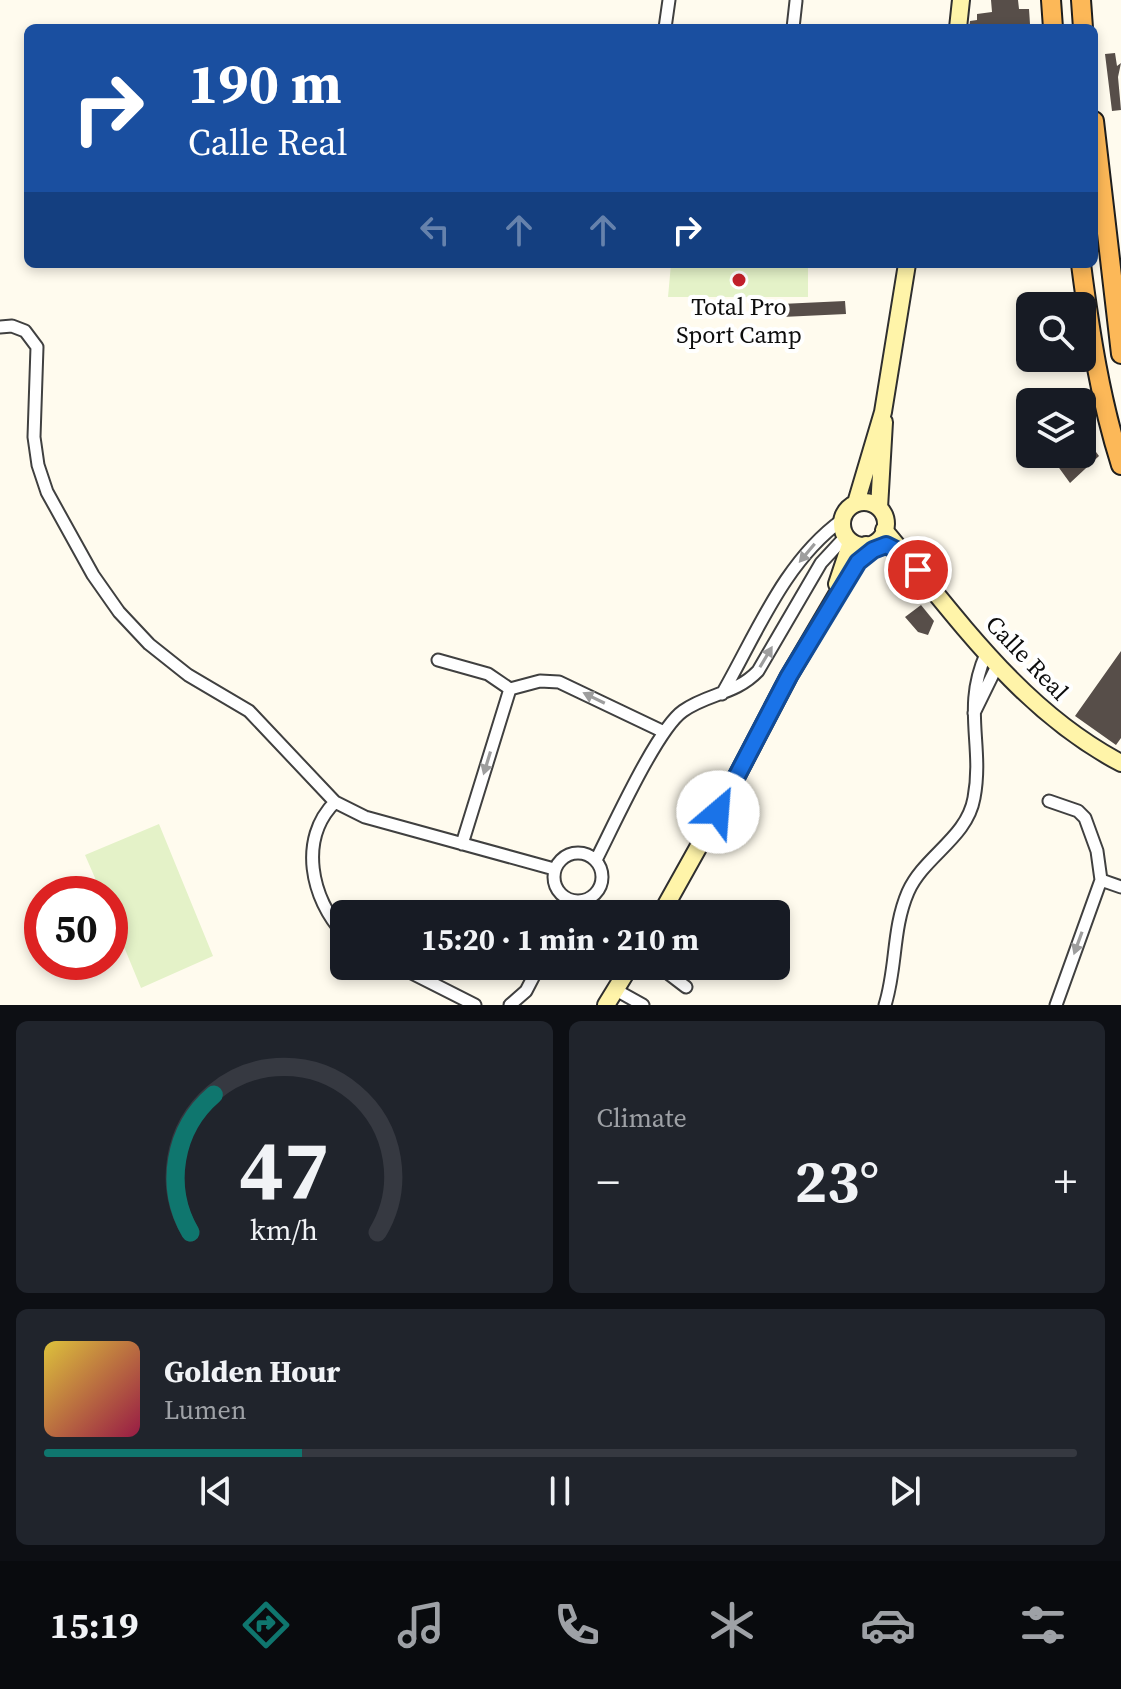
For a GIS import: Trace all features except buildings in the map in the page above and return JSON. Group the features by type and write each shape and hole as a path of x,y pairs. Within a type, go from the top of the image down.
{"highway":[{"path":"1051,0 1053,24"},
{"path":"1081,0 1083,24"},
{"path":"1098,156 1121,354"},
{"path":"1081,268 1090,340 1106,417 1121,465"}],"main road":[{"path":"958,24 961,0"},
{"path":"856,503 883,412 906,268"},
{"path":"879,508 885,442 883,412"},
{"path":"851,536 878,540 884,530 885,519 879,508 868,502 856,503 847,509 851,536 858,562"},
{"name":"Calle Real","path":"884,530 992,660 1055,721 1121,763"},
{"path":"829,608 851,536"},
{"path":"669,900 789,676 858,562 873,550 886,545 904,554"},
{"path":"606,1005 622,980"}],"street":[{"path":"666,24 669,0"},
{"path":"793,24 796,1"},
{"path":"0,327 12,326 25,331 37,347 33,424 38,465 54,504 106,594 134,629 165,659 249,711 335,802 365,817 554,869"},
{"path":"722,694 778,592 817,541 851,536"},
{"path":"596,860 664,732 683,711 744,685 758,671 821,563 851,536"},
{"path":"438,660 488,674 510,689 540,681 559,682 664,732"},
{"path":"885,1005 893,977 896,930 908,891 923,867 955,835 970,813 976,774 973,714 976,677 992,660"},
{"path":"462,844 510,689"},
{"path":"1049,801 1078,811 1085,818 1097,851 1101,880 1056,1005"},
{"path":"330,913 320,898 312,865 318,827 335,802"},
{"path":"572,900 555,886 554,869 564,856 581,852 596,860 602,873 600,888 590,898 580,900"},
{"path":"1101,880 1121,887"},
{"path":"426,980 475,1005"},
{"path":"510,1005 522,996 531,980"},
{"path":"677,980 686,987"},
{"path":"616,990 643,1005"}],"green space":[{"name":"Total Pro Sport Camp","path":"671,268 808,268 808,297 668,297"},
{"path":"159,824 213,956 141,988 128,957 128,876 94,876 85,855"}],"place":[{"name":"Total Pro Sport Camp","path":"739,280"}],"route":[{"path":"718,812 789,676 858,562 873,550 886,545 904,554 918,570"}]}
